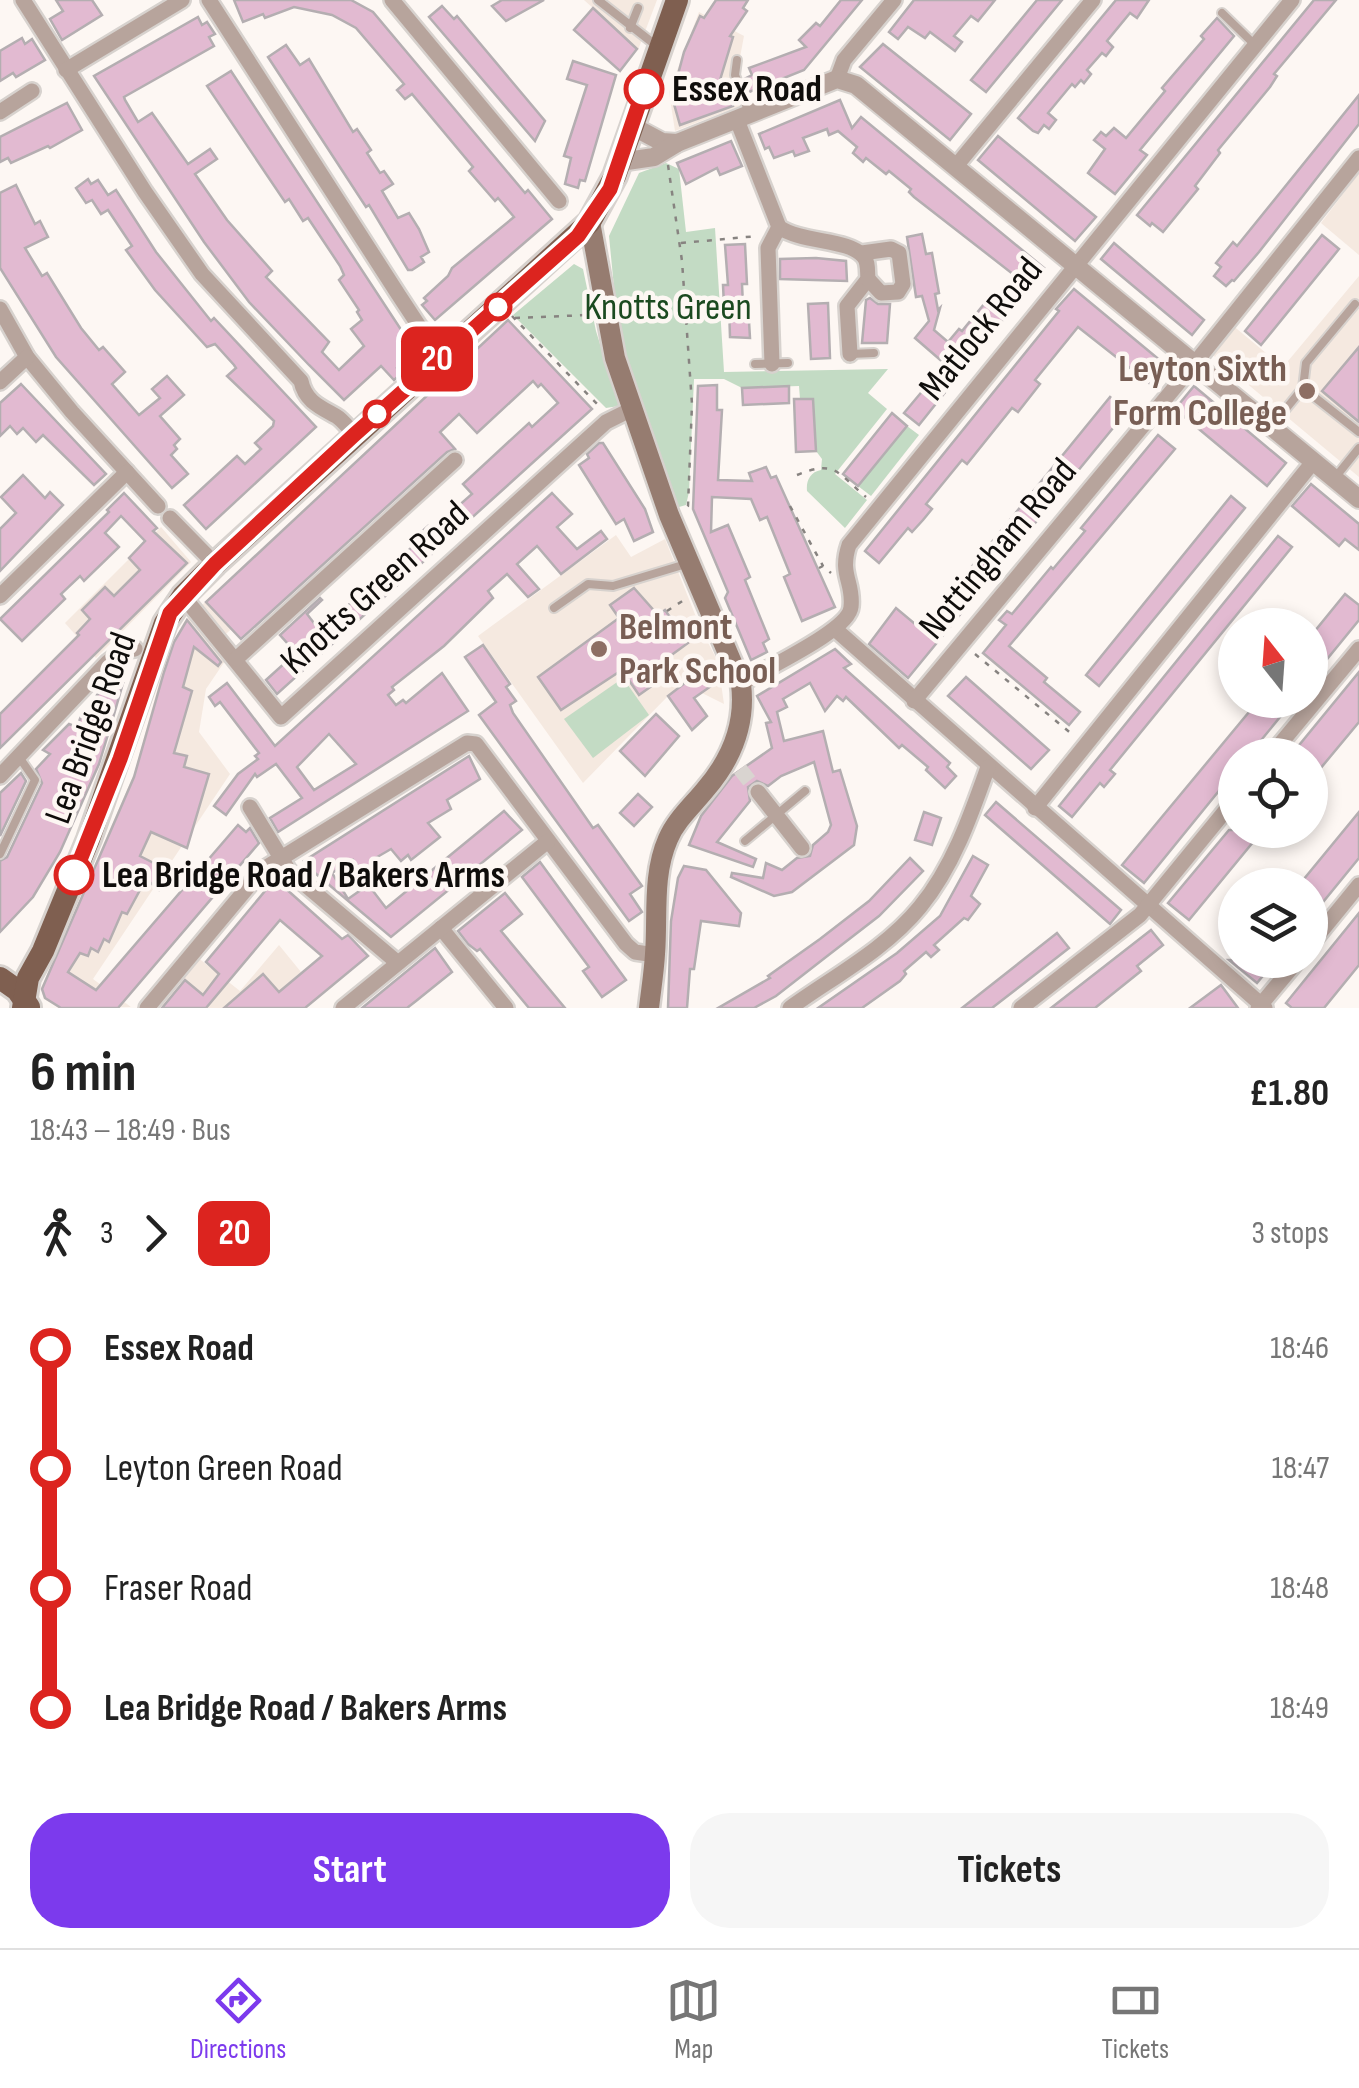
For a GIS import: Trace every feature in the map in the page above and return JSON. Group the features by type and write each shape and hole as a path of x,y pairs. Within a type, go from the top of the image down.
{"main road":[{"name":"Lea Bridge Road","path":"26,1006 28,978 102,805 165,623 215,564 590,222 610,189 676,0"},
{"path":"590,222 615,358 666,509 741,684 741,720 731,768 681,816 659,869 649,1008"},
{"path":"0,978 17,990 26,1006"}],"street":[{"path":"23,0 202,274 301,381 303,393 326,413 336,416 354,435"},
{"path":"66,70 182,0"},
{"path":"209,0 419,326 444,353"},
{"path":"392,0 559,201"},
{"path":"836,79 844,60 894,0"},
{"path":"956,166 1094,0"},
{"name":"Matlock Road","path":"835,629 849,616 852,605 844,571 849,544 1292,0"},
{"path":"620,162 654,157 677,143 836,79 856,85 1359,499"},
{"path":"0,112 32,91"},
{"path":"743,117 775,233 768,248 780,363"},
{"path":"632,126 662,142 677,143"},
{"name":"Nottingham Road","path":"914,701 1359,158"},
{"path":"775,233 862,253 891,249 899,253 903,284 898,292 881,293 868,279 862,253"},
{"path":"850,354 847,306 868,279"},
{"path":"0,309 27,357 127,472 215,564"},
{"path":"0,382 27,357"},
{"name":"Knotts Green Road","path":"184,596 281,717 606,422 632,409"},
{"path":"236,659 455,460"},
{"path":"1036,808 1313,462"},
{"path":"0,596 127,472"},
{"path":"741,684 835,629 1261,1007 1284,978"},
{"path":"0,776 108,662 119,652 135,649"},
{"path":"1286,738 1359,649"},
{"path":"147,1008 262,870 467,743 476,744 626,944 635,952 655,955"},
{"path":"790,1008 885,940 919,908 943,873 971,815 988,767"},
{"path":"758,792 802,848"},
{"path":"250,808 289,871 398,962"},
{"path":"1021,1008 1140,914 1218,820"},
{"path":"343,1008 548,841"},
{"path":"1328,924 1359,886"},
{"path":"441,928 506,1008"}],"lane":[{"path":"598,0 658,47"},
{"path":"630,28 638,8"},
{"path":"1222,14 1255,45"},
{"path":"737,60 735,75 743,117"},
{"path":"1271,427 1303,388 1306,363 1355,304"},
{"path":"850,354 874,354"},
{"path":"755,364 780,363"},
{"path":"1303,388 1359,432"},
{"path":"1334,479 1359,448"},
{"path":"554,608 588,584 614,586 691,563"},
{"path":"0,854 35,780 19,757"},
{"path":"744,840 805,791"}],"path":[{"path":"668,164 679,243 692,404 688,506"},
{"path":"679,243 775,233"},
{"path":"598,407 514,318 606,314"},
{"path":"798,475 820,466 830,467 879,508"},
{"path":"790,506 823,566"},
{"path":"667,612 701,588"},
{"path":"962,643 1086,745"}],"shaded area":[{"path":"584,0 657,0 638,50 593,8"},
{"path":"699,12 744,36 737,73 748,103 675,131 669,92"},
{"path":"1359,173 1359,255 1321,223"},
{"name":"Leyton Sixth Form College","path":"1359,276 1359,477 1208,351 1231,324 1283,367"},
{"path":"426,395 452,423 213,646 225,661 206,689 199,732 230,774 93,979 131,1007 59,1008 44,999 41,988 134,774 167,654 184,622"},
{"path":"161,527 191,562 96,658 65,623"},
{"name":"Belmont Park School","path":"616,535 631,557 665,539 718,662 724,704 684,684 583,783 478,636"},
{"path":"279,945 301,972 279,991 293,1008 156,1008 197,957 240,991"}],"green space":[{"name":"Knotts Green","path":"666,163 679,169 686,232 715,228 724,372 888,369 868,393 887,409 835,474 867,500 845,528 807,491 810,478 821,470 822,459 816,451 813,399 800,399 799,386 742,388 724,379 694,379 689,492 686,505 679,507 638,402 617,318 609,236 639,173"},
{"name":"Knotts Green","path":"574,264 583,269 596,331 619,406 606,408 513,315"},
{"path":"907,426 919,435 871,496 858,486"},
{"path":"623,678 649,715 593,758 564,719"}],"building":[{"path":"56,0 92,0 102,15 62,40 50,19 63,11"},
{"path":"234,0 351,0 373,12 525,193 528,190 552,219 435,320 422,305 427,301 424,298 452,268 514,217 469,171 473,167 412,94 405,99 397,90 404,84 356,28 332,15 294,7 243,22"},
{"path":"502,0 544,0 506,21 492,6"},
{"path":"716,0 748,0 743,8 747,11 730,36 733,37 717,90 730,84 735,98 731,99 733,106 680,125 672,97 684,52 700,16 704,18"},
{"path":"841,0 862,0 804,70 749,92 744,79 752,75 749,68 806,47 799,40 816,23 820,26"},
{"path":"914,0 995,0 978,21 971,16 954,36 962,42 955,51 930,32 925,38 908,27 898,39 889,32"},
{"path":"1037,0 1062,0 986,92 971,80"},
{"path":"1116,0 1149,0 1137,18 1130,13 1107,41 1113,47 1087,70 1091,74 1084,83 1081,80 1075,87 1072,84 1048,113 1056,120 1049,129 1044,125 1038,133 1033,131 1018,118"},
{"path":"1314,0 1336,0 1274,74 1277,76 1270,87 1218,150 1220,153 1195,186 1198,189 1163,232 1152,223 1150,226 1137,215"},
{"path":"442,6 454,19 457,16 545,121 535,141 429,17"},
{"path":"593,8 637,49 620,71 574,30"},
{"path":"198,17 215,34 209,37 214,46 124,97 125,100 138,122 152,113 188,164 210,149 217,159 195,174 227,220 272,271 266,277 329,342 322,352 339,370 364,346 351,329 362,320 359,310 339,280 344,275 340,266 308,218 303,221 289,199 285,202 207,86 231,71 417,354 397,368 401,374 394,380 381,366 344,400 309,365 249,302 204,242 94,76"},
{"path":"1217,18 1234,36 1140,150 1147,155 1115,194 1088,173 1105,149 1094,140 1101,132 1106,136 1114,128 1126,138"},
{"path":"22,38 25,44 32,39 45,60 16,77 13,73 0,81 0,51"},
{"path":"883,44 971,114 950,140 860,67"},
{"path":"286,45 300,65 309,59 353,132 357,129 371,150 367,153 393,184 382,191 398,218 409,213 419,229 429,252 421,257 424,262 412,270 408,270 369,205 366,207 268,57"},
{"path":"573,61 616,75 585,181 580,180 578,188 565,184 571,158 564,156 587,85 567,79"},
{"path":"1359,95 1359,124 1259,252 1226,286 1214,276 1221,267 1216,263 1233,242 1237,246"},
{"path":"840,100 852,128 861,117 1044,268 919,425 904,413 945,364 915,338 929,321 922,296 916,297 907,237 922,234 926,254 932,253 940,308 934,330 948,342 993,293 1002,298 1018,278 914,197 911,189 889,171 886,174 866,158 863,162 853,153 857,147 838,131 829,135 827,129 803,138 809,151 795,156 793,151 774,158 769,147 765,149 759,134"},
{"path":"67,103 82,130 50,148 11,163 8,158 0,162 0,137"},
{"path":"998,136 1096,217 1075,241 978,160"},
{"path":"731,141 742,166 720,175 717,168 686,184 677,163"},
{"path":"88,179 91,184 98,180 108,195 116,190 156,252 211,321 214,318 316,427 206,529 184,505 237,456 245,464 261,449 255,443 274,421 227,376 236,368 215,344 207,347 155,290 126,250 132,246 108,210 101,214 92,200 86,203 76,188"},
{"path":"16,185 35,224 40,221 48,237 25,248 42,276 47,273 81,328 125,372 112,384 139,415 160,398 152,389 167,376 184,395 160,416 180,439 171,455 188,474 172,488 56,357 0,268 0,193"},
{"path":"1322,235 1339,249 1261,345 1245,331"},
{"path":"1114,243 1204,320 1192,335 1101,259"},
{"path":"745,244 747,284 742,284 743,305 748,305 750,338 730,337 729,306 724,306 723,285 728,285 725,245"},
{"path":"780,259 846,261 847,281 780,279"},
{"path":"1074,289 1168,367 1153,386 1078,327 1035,380 1040,384 1018,412 1012,408 967,464 962,460 926,504 932,509 912,532 908,528 879,563 865,551"},
{"path":"870,298 878,304 890,304 887,343 862,343 866,300"},
{"path":"828,303 830,358 811,359 808,304"},
{"path":"508,320 592,409 277,694 266,680 296,653 280,635 320,598 307,614 320,631 422,538 419,534 428,526 431,530 472,494 463,484 529,423 532,427 558,403 541,384 538,387 533,381 477,433 459,414 440,432 455,449 447,452 241,639 206,602"},
{"path":"1359,347 1359,422 1322,391"},
{"path":"21,384 106,474 94,485 43,435 36,442 23,428 17,434 10,426 0,436 0,403"},
{"path":"717,385 717,410 722,410 718,480 752,481 749,473 766,467 771,478 776,476 835,607 802,621 784,577 790,574 767,517 760,520 751,499 712,497 711,532 728,525 750,577 745,580 769,639 763,643 767,652 751,660 693,509 698,386"},
{"path":"789,386 789,403 743,405 742,388"},
{"path":"1194,386 1286,463 1267,486 1175,409"},
{"path":"1110,397 1127,411 908,678 869,644 896,608 921,629"},
{"path":"794,399 813,399 816,451 796,452"},
{"path":"892,413 907,426 858,486 843,474"},
{"path":"1158,435 1175,449 1009,646 1080,712 1069,725 983,653 1006,625 999,620 1007,611 1012,614 1053,569 1085,531 1081,528"},
{"path":"603,443 645,509 653,532 634,541 624,519 616,524 579,465"},
{"path":"23,475 45,498 50,492 63,505 0,571 0,529 16,513 1,497"},
{"path":"1311,484 1359,524 1359,550 1345,539 1339,546 1292,506"},
{"path":"124,493 157,528 153,531 187,563 0,748 0,714 79,635 90,619 82,610 105,587 114,596 140,570 129,558 145,541 121,516 105,533 119,547 84,581 80,576 61,594 65,599 22,641 0,619"},
{"path":"552,493 572,514 557,527 577,549 601,531 607,539 561,574 537,546 517,564 539,589 528,597 507,574 488,591 493,598 444,646 392,687 394,690 388,695 396,705 403,700 406,703 442,673 468,711 278,832 270,818 302,798 276,764 257,777 255,774 226,815 214,806 238,774 258,759 255,756 259,753 220,702 215,706 209,697 227,683 275,746","holes":["329,734 356,764 314,790 297,767"]},
{"path":"1231,496 1245,508 1099,686 1086,675"},
{"path":"1278,536 1292,547 1242,608 1220,608"},
{"path":"634,588 658,615 665,610 688,643 655,667 663,678 639,695 622,670 561,710 538,677 619,618 610,605"},
{"path":"1345,594 1359,605 1359,620 1328,658 1328,615"},
{"path":"1218,610 1218,638 1110,770 1115,774 1104,787 1100,783 1072,817 1059,806"},
{"path":"187,620 221,662 218,666 194,647 183,687 192,691 174,753 187,756 184,767 209,774 187,848 151,832 140,856 171,872 159,890 146,879 127,914 122,912 109,942 104,939 98,952 91,948 88,956 80,953 68,972 96,990 238,825 246,832 250,828 259,843 118,1008 61,1008 45,998 42,989 134,777 174,642"},
{"path":"483,645 510,684 506,687 516,701 510,705 513,713 593,828 598,825 642,886 630,894 642,912 629,921 479,715 496,702 465,657"},
{"path":"835,649 851,664 844,668 950,763 947,767 956,776 945,788 926,770 928,767 902,745 899,748 846,697 843,701 837,696 825,711 810,683 783,699 787,707 777,712 784,741 823,731 833,772 840,770 857,826 854,845 792,892 774,896 731,877 732,873 763,878 766,863 782,870 797,858 810,856 813,845 828,832 831,825 814,762 768,786 757,781 748,787 750,801 717,842 756,859 753,867 689,845 701,816 732,776 772,748 766,723 771,722 757,696"},
{"path":"701,664 714,684 694,698 707,716 692,730 668,696 694,676 691,670"},
{"path":"1359,672 1359,722 1328,759 1328,738 1305,738 1321,718 1328,718 1328,710"},
{"path":"966,677 1049,750 1031,769 948,696"},
{"path":"112,680 123,683 113,718 99,764 60,852 33,897 0,932 0,861 7,857 42,783 36,769 50,754 43,750 69,724 77,727 81,716 89,719 97,695"},
{"path":"656,714 679,736 645,776 620,751"},
{"path":"1244,718 1279,718 1263,738 1227,738"},
{"path":"1218,749 1218,792 1144,883 1122,865"},
{"path":"469,756 480,779 447,800 451,809 428,823 440,837 411,860 408,855 401,861 391,849 372,860 387,879 373,891 386,908 504,811 522,830 391,937 312,874 304,861","holes":["353,860 372,890 368,885 348,899 332,873"]},
{"path":"21,773 26,781 0,836 0,793"},
{"path":"638,794 652,807 634,826 620,813"},
{"path":"996,802 1121,910 1110,924 985,815"},
{"path":"924,812 941,818 932,845 915,840"},
{"path":"1359,812 1359,858 1328,896 1328,868 1313,868"},
{"path":"1218,843 1218,848 1248,848 1232,868 1218,868 1218,885 1189,920 1168,903"},
{"path":"973,856 988,865 971,896 980,904 968,920 964,918 934,945 939,950 931,957 926,952 904,971 900,981 862,1008 818,1008 897,953 940,916"},
{"path":"910,858 923,871 879,916 776,996 754,1008 718,1008 770,978 869,901"},
{"path":"540,862 626,980 602,997 583,971 589,967 522,877"},
{"path":"684,866 706,870 741,913 739,926 701,921 694,969 690,969 687,1008 668,1008 671,921 678,878"},
{"path":"275,879 342,939 348,935 368,956 305,1008 224,1008 263,974 279,992 322,956 280,920 206,1008 162,1008 185,980 203,995 219,974 206,962"},
{"path":"505,893 522,914 501,931 565,1008 529,1008 480,949 468,944 458,931"},
{"path":"1359,913 1359,965 1324,1008 1292,1008 1286,1003 1306,978 1328,978 1328,951"},
{"path":"1151,930 1163,945 1137,966 1141,971 1095,1008 1051,1008"},
{"path":"1057,933 1069,948 992,1008 962,1008"},
{"path":"435,948 452,972 407,1008 362,1008"},
{"path":"1221,985 1238,1008 1190,1008"}],"tunnel":[{"path":"740,769 758,792"}],"bus line":[{"name":"20","path":"74,875 120,759 170,613 215,564 354,435 578,236 610,189 644,89"}],"place":[{"name":"Essex Road","path":"644,89"},
{"name":"Leyton Sixth Form College","path":"1307,391"},
{"name":"Belmont Park School","path":"599,649"},
{"name":"Lea Bridge Road / Bakers Arms","path":"74,875"}]}
